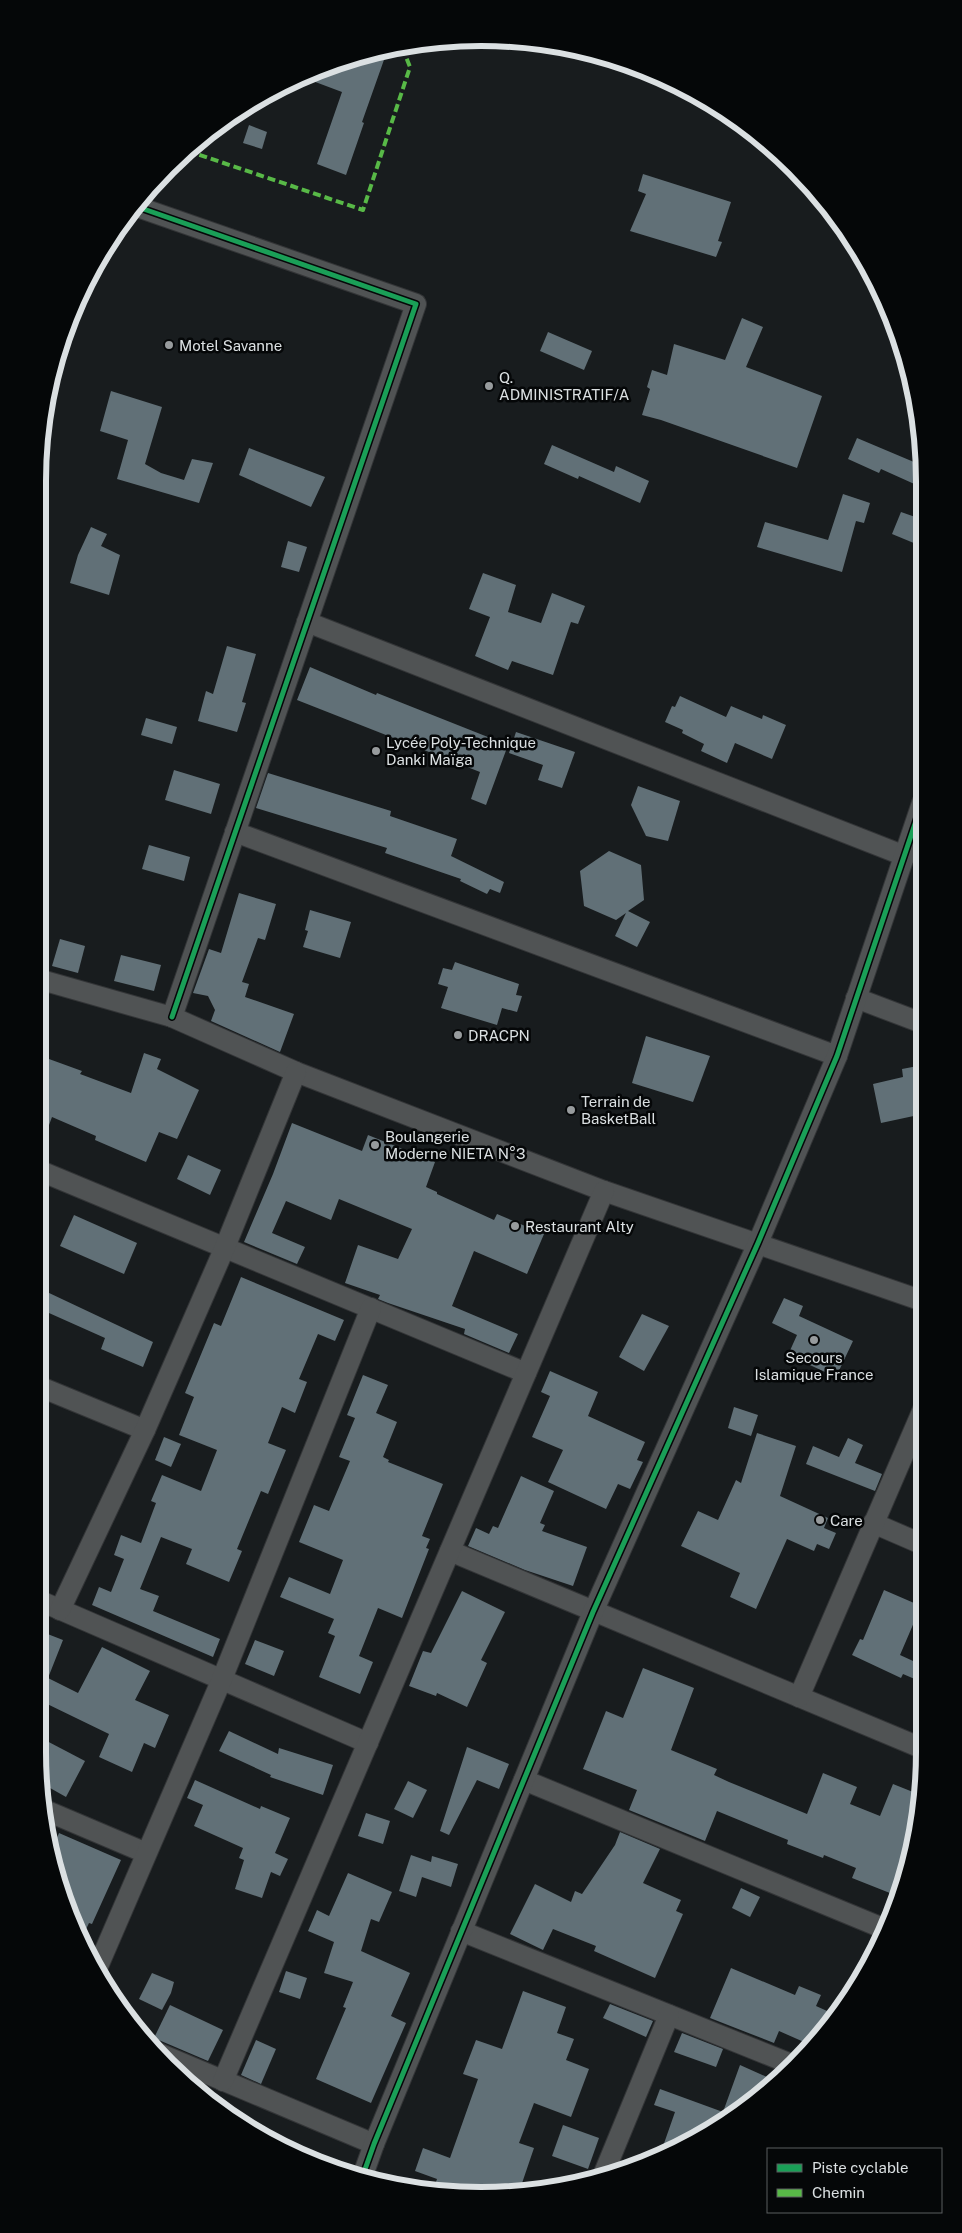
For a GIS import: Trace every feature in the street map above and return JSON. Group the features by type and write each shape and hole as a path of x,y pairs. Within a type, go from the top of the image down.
{"street":[{"path":"142,208 416,304 172,1018"},
{"path":"307,622 905,856"},
{"path":"364,2171 593,1612 758,1243 837,1056 916,822"},
{"path":"235,832 837,1056"},
{"path":"46,981 172,1018 296,1072 604,1191 916,1299"},
{"path":"856,998 916,1021"},
{"path":"60,1610 145,1430 225,1248 296,1072"},
{"path":"46,1173 526,1373"},
{"path":"223,2081 604,1191"},
{"path":"100,1961 222,1679 370,1308"},
{"path":"46,1389 145,1430"},
{"path":"799,1697 916,1425"},
{"path":"873,1523 916,1542"},
{"path":"450,1551 916,1745"},
{"path":"46,1604 368,1743"},
{"path":"524,1780 879,1927"},
{"path":"51,1813 146,1853"},
{"path":"461,1931 785,2062"},
{"path":"606,2168 669,2015"},
{"path":"176,2061 374,2144"}],"building":[{"path":"385,57 346,175 317,164 342,92 312,81 341,69"},
{"path":"249,125 267,132 262,149 243,143"},
{"path":"643,174 731,202 718,241 722,242 716,257 630,231 646,194 638,191"},
{"path":"742,318 763,327 746,367 822,396 797,468 642,415 650,389 647,387 652,370 667,375 674,344 725,360"},
{"path":"548,332 592,351 584,370 540,351"},
{"path":"111,391 162,407 145,464 161,473 184,480 192,459 213,463 199,503 117,479 128,440 100,431"},
{"path":"857,438 915,463 916,485 881,469 879,473 848,459"},
{"path":"552,445 614,472 616,466 649,481 640,503 579,476 578,479 544,464"},
{"path":"249,448 325,477 311,507 239,475"},
{"path":"843,494 870,503 864,523 856,521 842,572 757,547 765,522 828,540"},
{"path":"901,512 916,517 916,544 892,534"},
{"path":"91,527 107,534 101,546 120,555 109,595 70,583 78,555"},
{"path":"288,541 307,547 299,572 281,567"},
{"path":"483,573 516,585 508,612 541,623 552,593 585,606 578,624 571,622 553,675 512,661 508,670 475,656 490,617 469,609"},
{"path":"227,646 256,654 242,702 246,703 237,732 198,721 206,691 213,694"},
{"path":"310,667 376,695 377,693 508,745 486,805 471,799 480,772 297,700"},
{"path":"680,696 726,717 731,706 762,719 763,715 786,725 772,759 735,743 727,763 701,751 704,744 682,733 683,730 665,722 672,706 675,707"},
{"path":"146,718 177,727 172,744 141,735"},
{"path":"516,732 575,752 562,788 538,780 543,765 509,753"},
{"path":"174,770 220,784 211,814 165,800"},
{"path":"268,773 391,811 390,816 457,839 451,856 504,882 500,893 490,889 487,894 460,881 461,879 385,853 387,848 256,808"},
{"path":"638,786 680,801 668,841 646,836 631,805"},
{"path":"149,845 190,857 184,881 142,869"},
{"path":"609,851 641,865 644,900 628,911 650,922 637,947 615,936 626,913 616,920 584,906 580,871"},
{"path":"239,893 276,904 265,940 258,938 242,982 249,984 245,997 294,1014 280,1052 211,1021 215,1010 208,996 193,993 209,949 221,953"},
{"path":"310,910 351,922 340,958 303,947 308,931 305,930"},
{"path":"60,939 85,946 78,973 52,966"},
{"path":"121,955 161,965 154,991 114,981"},
{"path":"455,962 519,984 516,995 522,996 517,1012 502,1008 497,1025 441,1008 448,987 438,984 443,968 452,970"},
{"path":"646,1036 710,1056 693,1102 632,1083"},
{"path":"144,1053 161,1059 157,1069 199,1090 177,1139 159,1132 146,1162 95,1140 96,1136 52,1117 46,1133 46,1058 82,1071 80,1074 131,1093"},
{"path":"916,1066 916,1116 881,1123 873,1084 903,1077 902,1069"},
{"path":"292,1123 362,1151 368,1135 435,1162 426,1187 494,1220 497,1214 544,1234 527,1274 474,1251 452,1306 518,1334 509,1353 464,1334 465,1329 388,1303 378,1299 380,1295 345,1283 358,1245 398,1259 412,1229 339,1199 331,1220 286,1201 272,1233 305,1247 297,1264 244,1242"},
{"path":"188,1155 221,1170 210,1195 177,1179"},
{"path":"74,1215 137,1243 124,1274 60,1246"},
{"path":"241,1277 344,1320 335,1341 318,1334 299,1379 307,1382 295,1413 282,1407 268,1443 286,1450 268,1494 261,1491 237,1549 242,1551 229,1582 186,1564 192,1549 161,1537 140,1589 159,1596 153,1611 220,1639 213,1657 92,1605 99,1587 111,1592 124,1559 114,1555 121,1535 141,1543 156,1503 151,1501 162,1475 201,1491 217,1450 179,1435 194,1397 185,1393 214,1323 221,1326"},
{"path":"47,1292 153,1342 143,1367 101,1349 105,1338 46,1312"},
{"path":"784,1298 803,1306 799,1316 853,1341 836,1377 788,1355 797,1335 772,1323"},
{"path":"642,1314 669,1326 644,1371 619,1357"},
{"path":"550,1371 598,1392 588,1416 645,1442 637,1460 643,1462 630,1489 618,1484 606,1509 548,1482 563,1450 532,1437 550,1396 541,1392"},
{"path":"363,1375 388,1385 376,1413 397,1422 383,1457 389,1460 388,1462 443,1484 422,1536 430,1539 426,1548 429,1549 402,1618 378,1608 359,1656 373,1662 360,1694 319,1677 335,1636 328,1633 334,1619 280,1597 289,1577 330,1594 343,1560 299,1542 314,1505 329,1511 350,1461 339,1457 355,1418 347,1415"},
{"path":"734,1407 758,1415 751,1436 728,1428"},
{"path":"757,1433 796,1446 780,1496 828,1518 824,1528 836,1533 829,1549 817,1544 814,1551 787,1539 756,1609 730,1597 740,1573 681,1546 698,1511 718,1520 736,1480 741,1483"},
{"path":"164,1437 181,1444 171,1467 155,1460"},
{"path":"848,1438 863,1445 855,1463 882,1474 875,1491 806,1464 813,1446 839,1457"},
{"path":"521,1476 554,1491 540,1523 545,1525 542,1531 587,1547 573,1586 525,1570 468,1546 476,1528 489,1534 493,1526 498,1528"},
{"path":"884,1590 916,1604 916,1618 900,1655 916,1662 916,1680 903,1674 901,1678 852,1655 860,1639 863,1640"},
{"path":"462,1591 505,1612 481,1660 487,1663 467,1707 437,1693 436,1696 409,1686 423,1651 431,1653"},
{"path":"46,1633 63,1640 48,1678 78,1693 102,1647 150,1671 135,1700 169,1715 155,1748 144,1743 132,1772 99,1757 109,1734 46,1703"},
{"path":"255,1640 284,1651 274,1676 245,1664"},
{"path":"643,1668 694,1688 671,1750 717,1769 714,1775 729,1782 807,1814 823,1773 857,1787 850,1804 880,1816 893,1784 914,1792 907,1837 892,1894 852,1878 856,1868 824,1855 823,1858 787,1844 788,1840 717,1811 705,1841 629,1810 637,1790 583,1769 606,1711 623,1718"},
{"path":"229,1731 278,1754 279,1748 333,1765 323,1795 270,1777 271,1775 219,1751"},
{"path":"46,1741 85,1761 66,1797 48,1787"},
{"path":"467,1747 509,1764 499,1789 477,1780 449,1835 440,1831"},
{"path":"195,1780 260,1809 261,1806 290,1818 275,1853 288,1859 280,1876 271,1872 262,1898 235,1889 244,1860 239,1858 243,1848 194,1826 203,1805 187,1798"},
{"path":"408,1781 427,1790 413,1818 394,1809"},
{"path":"366,1813 390,1821 383,1844 358,1836"},
{"path":"620,1832 660,1849 643,1883 681,1900 676,1911 683,1914 655,1978 594,1951 596,1946 553,1929 543,1950 510,1934 535,1884 571,1902 575,1891 582,1894 615,1845"},
{"path":"59,1833 121,1860 92,1924 89,1923 85,1931 69,1892 56,1841"},
{"path":"411,1855 431,1862 432,1856 458,1864 451,1887 422,1877 416,1897 399,1891"},
{"path":"348,1873 392,1892 379,1922 371,1919 361,1951 410,1973 391,2016 406,2023 371,2103 316,2079 346,2008 343,2007 353,1982 324,1973 334,1942 308,1931 317,1910 329,1916"},
{"path":"741,1888 760,1897 750,1917 732,1908"},
{"path":"731,1968 795,1995 799,1986 821,1995 816,2006 829,2012 805,2042 779,2031 774,2043 710,2018"},
{"path":"286,1971 307,1978 300,1999 279,1992"},
{"path":"152,1973 174,1982 171,1993 162,2010 139,1999"},
{"path":"523,1991 566,2007 557,2033 574,2039 566,2060 589,2069 571,2117 534,2103 519,2143 534,2148 521,2185 481,2187 435,2184 437,2179 415,2171 423,2148 450,2158 478,2079 463,2074 476,2040 502,2049"},
{"path":"610,2004 653,2021 646,2037 603,2018"},
{"path":"170,2005 223,2030 208,2061 154,2038"},
{"path":"682,2033 723,2049 716,2067 674,2052"},
{"path":"256,2040 276,2049 261,2084 241,2075"},
{"path":"740,2065 767,2077 765,2081 723,2113 698,2129 663,2147 675,2112 654,2105 660,2089 723,2112"},
{"path":"563,2125 599,2138 588,2169 552,2156"}],"marked path":[{"path":"195,153 363,210 410,67 405,53"}],"cycle path":[{"path":"142,208 416,304 172,1017"},
{"path":"364,2171 593,1612 758,1243 837,1056 916,821"}],"place":[{"name":"Motel Savanne","path":"169,345"},
{"name":"Q. ADMINISTRATIF/A","path":"489,386"},
{"name":"Lycée Poly-Technique Danki Maïga","path":"376,751"},
{"name":"DRACPN","path":"458,1035"},
{"name":"Terrain de BasketBall","path":"571,1110"},
{"name":"Boulangerie Moderne NIETA N°3","path":"375,1145"},
{"name":"Restaurant Alty","path":"515,1226"},
{"name":"Secours Islamique France","path":"814,1340"},
{"name":"Care","path":"820,1520"}]}
